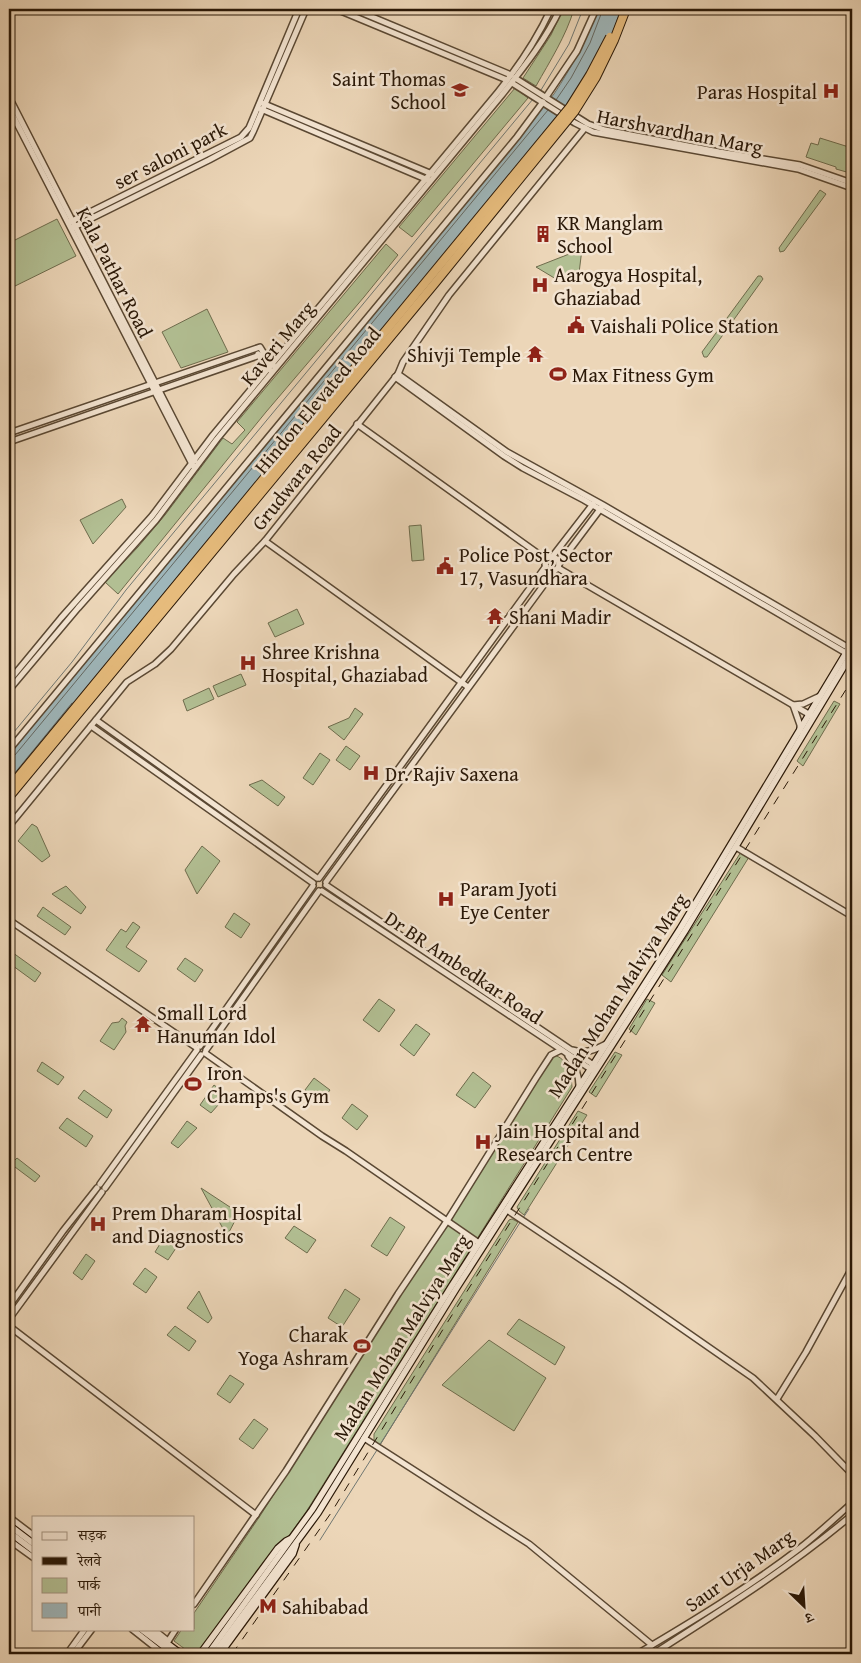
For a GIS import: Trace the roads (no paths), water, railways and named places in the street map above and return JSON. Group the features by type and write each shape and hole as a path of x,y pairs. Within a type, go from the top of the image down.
{"highway":[{"name":"Hindon Elevated Road","path":"9,788 570,106 590,75 621,9"},
{"name":"Hindon Elevated Road","path":"9,797 429,291 574,112 596,77 614,40 626,9"}],"main road":[{"name":"Madan Mohan Malviya Marg","path":"294,1540 578,1086 593,1068 800,731 812,716 820,696 850,649"},
{"name":"Madan Mohan Malviya Marg","path":"294,1540 318,1512 507,1210 593,1068 685,931 736,848 850,649"},
{"path":"9,1525 32,1542"},
{"path":"9,1532 32,1549"},
{"path":"202,1654 278,1548 286,1540 294,1540"},
{"path":"214,1654 294,1540"},
{"path":"220,1654 293,1554 294,1540"},
{"path":"202,1654 287,1551"},
{"path":"142,1630 173,1653 181,1654"},
{"path":"149,1630 167,1642 173,1653"},
{"path":"173,1653 188,1654"}],"street":[{"path":"71,225 246,141 253,132 261,106 300,9"},
{"path":"261,106 306,9"},
{"path":"336,9 511,79"},
{"path":"353,9 511,79"},
{"name":"Kaveri Marg","path":"511,79 537,38 551,9"},
{"name":"Kaveri Marg","path":"9,681 61,618 152,516 217,439 273,368 511,79 529,61 560,9"},
{"path":"9,750 517,137 577,51 596,9"},
{"name":"Harshvardhan Marg","path":"511,79 585,128 603,135 795,169 852,183"},
{"name":"Kala Pathar Road","path":"10,100 71,225"},
{"path":"261,106 433,175"},
{"path":"261,106 428,180"},
{"name":"Kala Pathar Road","path":"9,108 194,464"},
{"name":"Harshvardhan Marg","path":"576,121 605,130 719,152 800,165 827,177"},
{"name":"Grudwara Road","path":"9,826 127,682 155,664 171,648 264,541 397,375 403,362 449,295 585,128"},
{"name":"Harshvardhan Marg","path":"838,180 852,188"},
{"path":"9,434 258,348 261,355 273,368"},
{"path":"9,442 261,355"},
{"path":"397,375 504,456 523,468 602,507 850,649"},
{"path":"357,424 548,561 558,560 557,568"},
{"name":"Kaveri Marg","path":"9,690 156,520 194,464"},
{"path":"9,1306 198,1048 312,884 548,561 593,503"},
{"path":"256,1515 9,1325 9,1319 468,687 602,507"},
{"path":"264,541 468,687"},
{"path":"548,561 549,571 557,568"},
{"path":"557,568 812,716"},
{"path":"792,705 812,701 820,696"},
{"path":"792,705 800,724 800,731"},
{"path":"96,720 318,878 323,879 326,884"},
{"path":"91,726 312,884 314,889 321,891"},
{"path":"736,848 852,916"},
{"name":"Dr BR Ambedkar Road","path":"326,884 565,1050"},
{"name":"Dr BR Ambedkar Road","path":"321,891 593,1068"},
{"path":"9,920 198,1048 205,1047 204,1053"},
{"path":"195,1603 286,1471 551,1055 565,1050 585,1052 595,1050 606,1044"},
{"path":"198,1048 198,1054 204,1053 479,1243"},
{"path":"565,1050 575,1066 579,1077 578,1086"},
{"path":"98,1186 99,1192 103,1190"},
{"path":"507,1210 753,1378 777,1399 852,1474"},
{"path":"777,1399 806,1352 852,1268"},
{"path":"364,1438 529,1544 652,1645"},
{"name":"Saur Urja Marg","path":"638,1654 693,1621 766,1572 801,1547 852,1503"},
{"name":"Saur Urja Marg","path":"657,1653 787,1566 852,1515"},
{"path":"9,1517 32,1534"},
{"path":"9,1540 32,1557"},
{"path":"67,1654 84,1630"},
{"path":"74,1654 91,1630"},
{"path":"133,1630 161,1652 166,1654 173,1653"},
{"path":"154,1630 167,1642 175,1630"}],"water":[{"path":"599,9 621,9 612,35 578,100 9,787 9,754 314,387 554,94 567,74"}],"waterway":[{"path":"541,90 569,44 583,9"},
{"path":"9,738 72,662 126,590 533,99"},
{"path":"523,1218 529,1209"},
{"path":"379,1446 521,1221"},
{"path":"320,1540 377,1450"}],"railway":[{"path":"232,1654 331,1513 442,1331 852,680"}],"place":[{"name":"Saint Thomas School","path":"460,90"},
{"name":"Paras Hospital","path":"831,91"},
{"name":"KR Manglam School","path":"543,234"},
{"name":"Aarogya Hospital, Ghaziabad","path":"540,285"},
{"name":"Vaishali POlice Station","path":"576,325"},
{"name":"Shivji Temple","path":"535,354"},
{"name":"Max Fitness Gym","path":"558,374"},
{"name":"Police Post, Sector 17, Vasundhara","path":"445,566"},
{"name":"Shani Madir","path":"495,616"},
{"name":"Shree Krishna Hospital, Ghaziabad","path":"248,663"},
{"name":"Dr. Rajiv Saxena","path":"371,773"},
{"name":"Param Jyoti Eye Center","path":"446,899"},
{"name":"Small Lord Hanuman Idol","path":"143,1024"},
{"name":"Iron Champs's Gym","path":"193,1084"},
{"name":"Jain Hospital and Research Centre","path":"483,1142"},
{"name":"Prem Dharam Hospital and Diagnostics","path":"98,1224"},
{"name":"Charak Yoga Ashram","path":"362,1346"},
{"name":"Sahibabad","path":"268,1606"}]}
